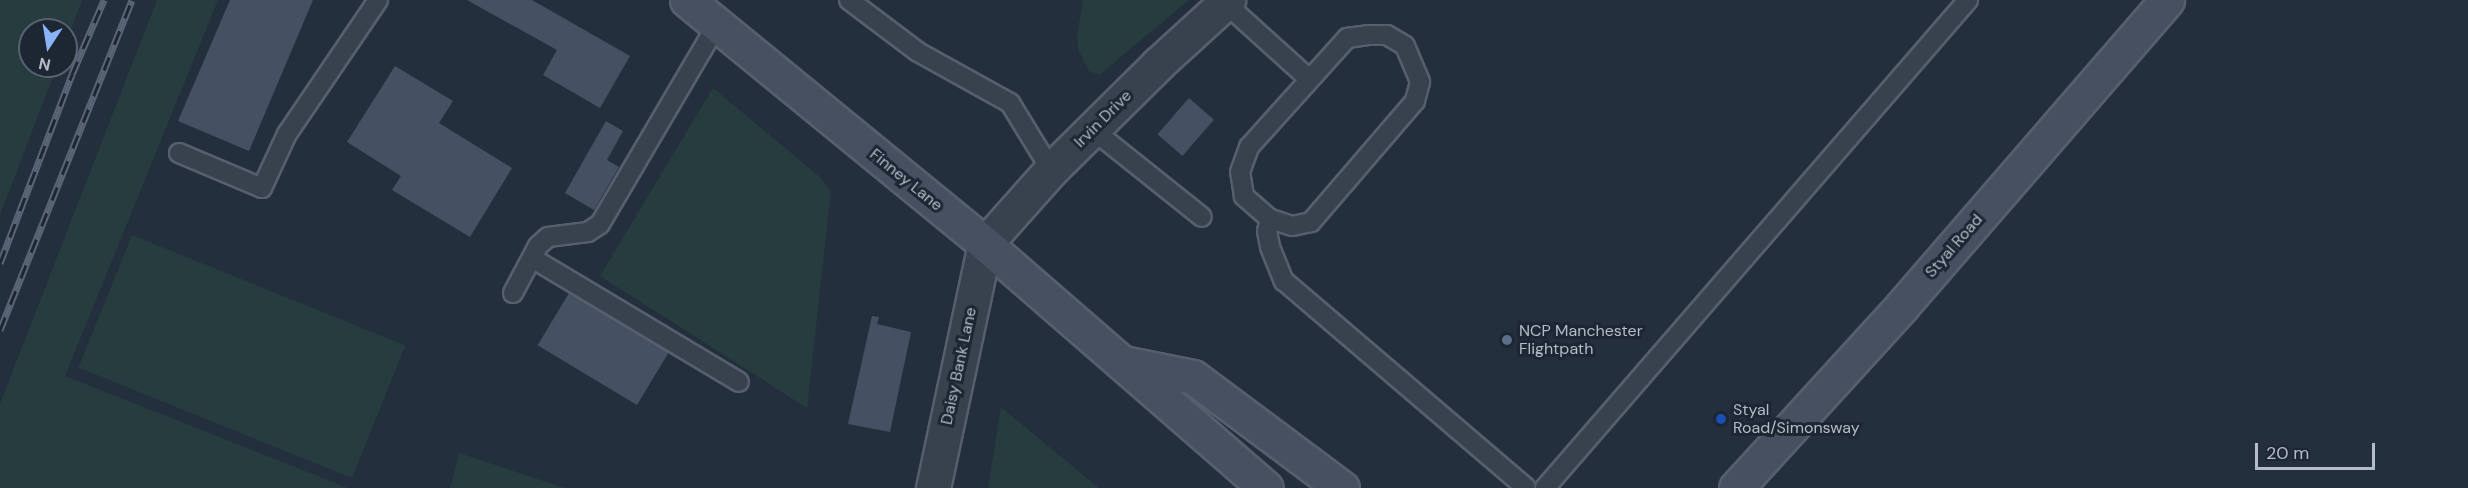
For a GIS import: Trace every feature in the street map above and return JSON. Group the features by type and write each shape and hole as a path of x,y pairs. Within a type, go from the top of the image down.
{"street":[{"name":"Finney Lane","path":"687,0 985,244 1266,488"},
{"name":"Styal Road","path":"1736,488 1902,306 2167,0"},
{"name":"Irvin Drive","path":"985,244 1051,170 1158,64 1226,1"},
{"name":"Daisy Bank Lane","path":"933,488 985,244"},
{"path":"1121,363 1193,376 1342,488"}],"lane":[{"path":"179,153 262,188 287,134 378,0"},
{"path":"849,0 918,52 1010,102 1051,170"},
{"path":"1545,488 1968,0"},
{"path":"1226,1 1309,79"},
{"path":"513,293 538,246 548,237 588,232 600,224 716,26"},
{"path":"1387,34 1405,46 1420,82 1415,101 1311,222 1292,226 1270,219 1244,196 1240,172 1249,147 1309,79 1347,38 1387,34"},
{"path":"1093,130 1202,217"},
{"path":"1270,219 1267,231 1270,248 1284,281 1526,488"},
{"path":"532,258 739,382"}],"green space":[{"path":"0,0 82,0 75,18 18,18 18,78 52,78 0,215"},
{"path":"157,0 218,0 65,376 348,488 0,488 0,404"},
{"path":"1083,0 1189,0 1099,75 1089,71 1078,49 1077,35"},
{"path":"713,88 821,178 831,191 807,408 600,276"},
{"path":"132,235 406,346 352,478 78,368"},
{"path":"1001,407 1099,488 988,488"},
{"path":"459,453 565,488 450,488"}],"building":[{"path":"230,0 313,0 249,151 178,121"},
{"path":"467,0 532,0 630,56 600,108 543,75 557,50"},
{"path":"395,66 453,101 439,123 512,168 470,237 392,190 401,176 347,142"},
{"path":"1189,98 1214,120 1182,156 1158,134"},
{"path":"606,121 623,131 607,160 619,167 594,210 565,193"},
{"path":"569,293 668,353 637,405 538,345"},
{"path":"872,316 879,317 877,324 911,332 890,432 848,424"}],"railway":[{"path":"0,263 72,74 104,0"},
{"path":"0,330 132,0"}],"place":[{"name":"NCP Manchester Flightpath","path":"1507,340"},
{"name":"Styal Road/Simonsway","path":"1721,419"}]}
